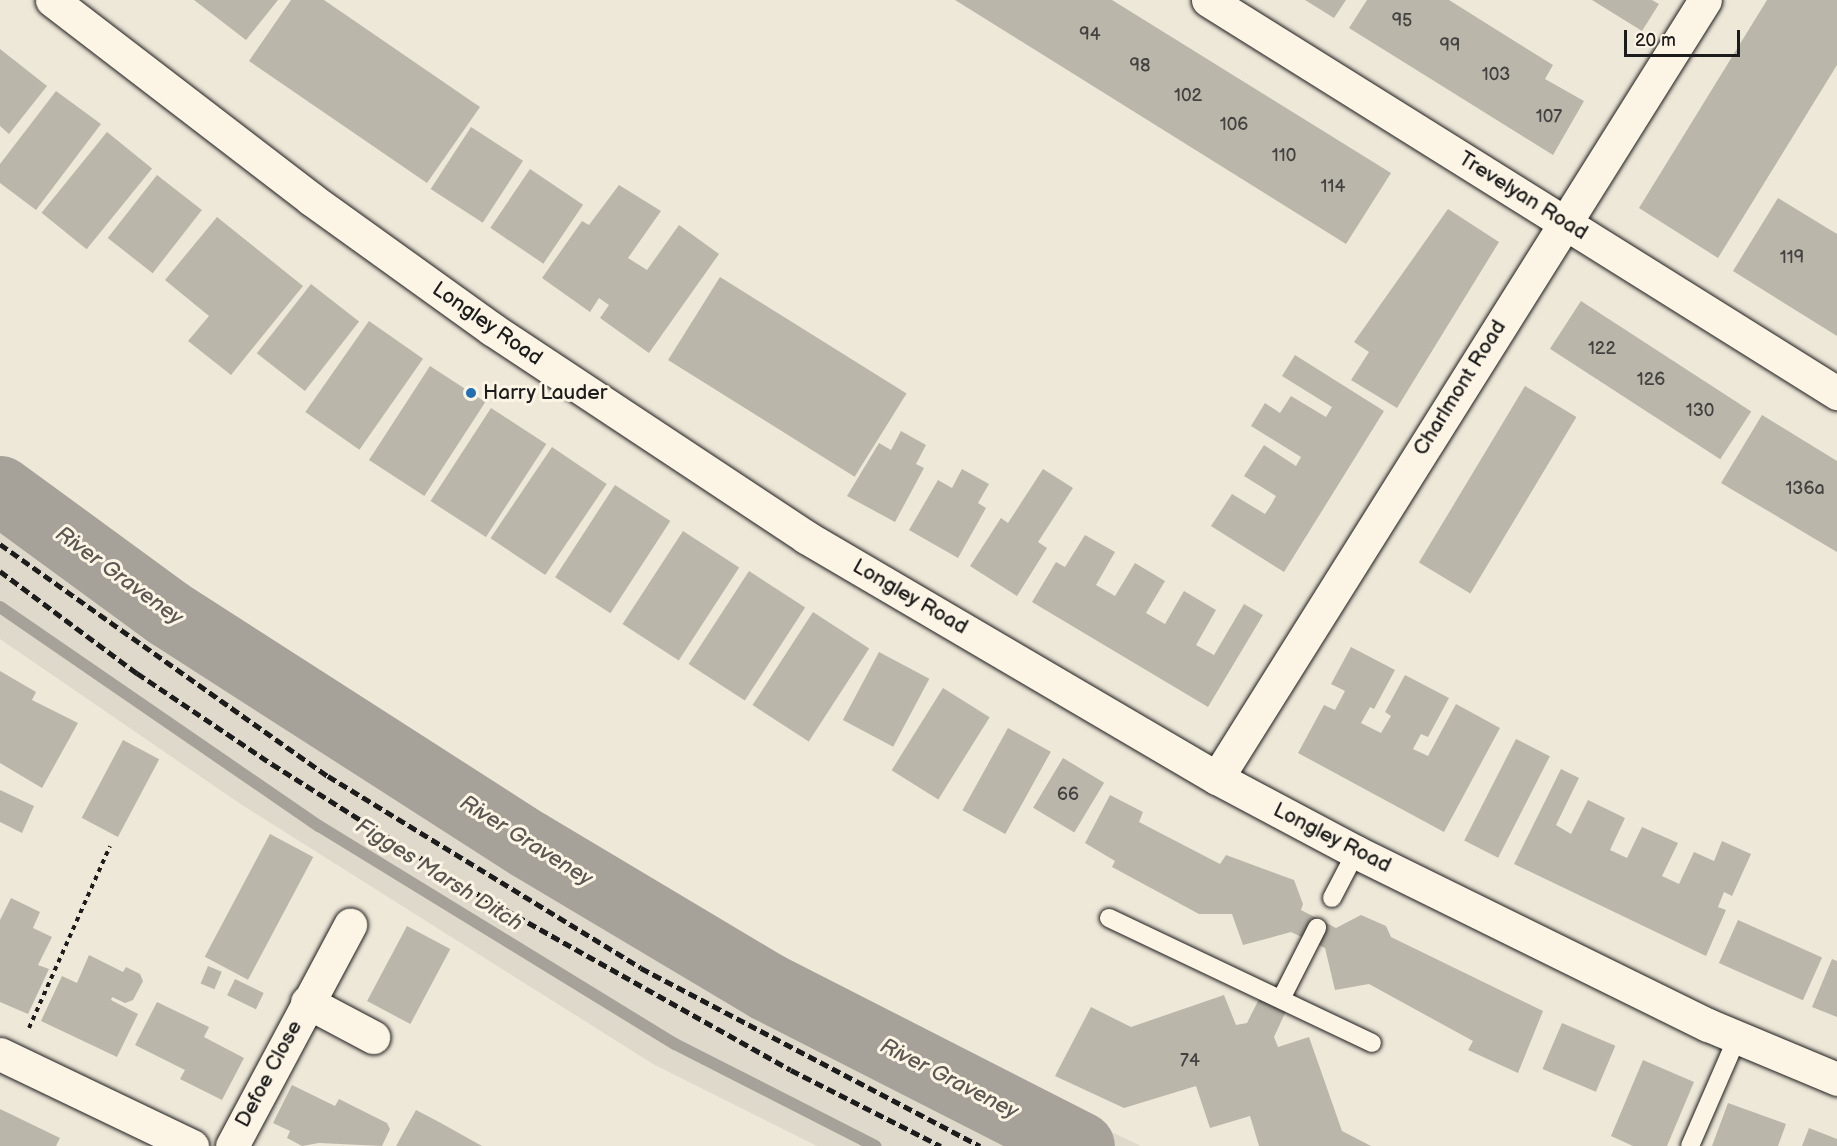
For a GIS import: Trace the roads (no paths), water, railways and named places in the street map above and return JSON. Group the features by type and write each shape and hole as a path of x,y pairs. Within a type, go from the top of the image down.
{"street":[{"name":"Longley Road","path":"52,0 311,200 512,342 806,537 1217,777 1356,852 1737,1038 1837,1080"},
{"name":"Trevelyan Road","path":"1208,0 1837,393"},
{"name":"Charlmont Road","path":"1217,777 1563,222 1705,0"},
{"name":"Defoe Close","path":"232,1146 350,925"},
{"name":"Defoe Close","path":"307,1002 373,1037"},
{"path":"13,1045 192,1146"}],"lane":[{"path":"1332,898 1356,852"},
{"path":"1109,918 1372,1043"},
{"path":"1281,999 1317,928"},
{"path":"1690,1146 1737,1038"}],"waterway":[{"name":"River Graveney","path":"0,490 168,613 528,844 768,987 1080,1146"},
{"name":"Figges Marsh Ditch","path":"0,607 319,826 675,1044 875,1146"}],"railway":[{"path":"0,544 328,776 641,968 980,1146"},
{"path":"0,571 137,673 272,764 481,896 791,1070 941,1146"}],"place":[{"name":"Harry Lauder","path":"471,393"}]}
